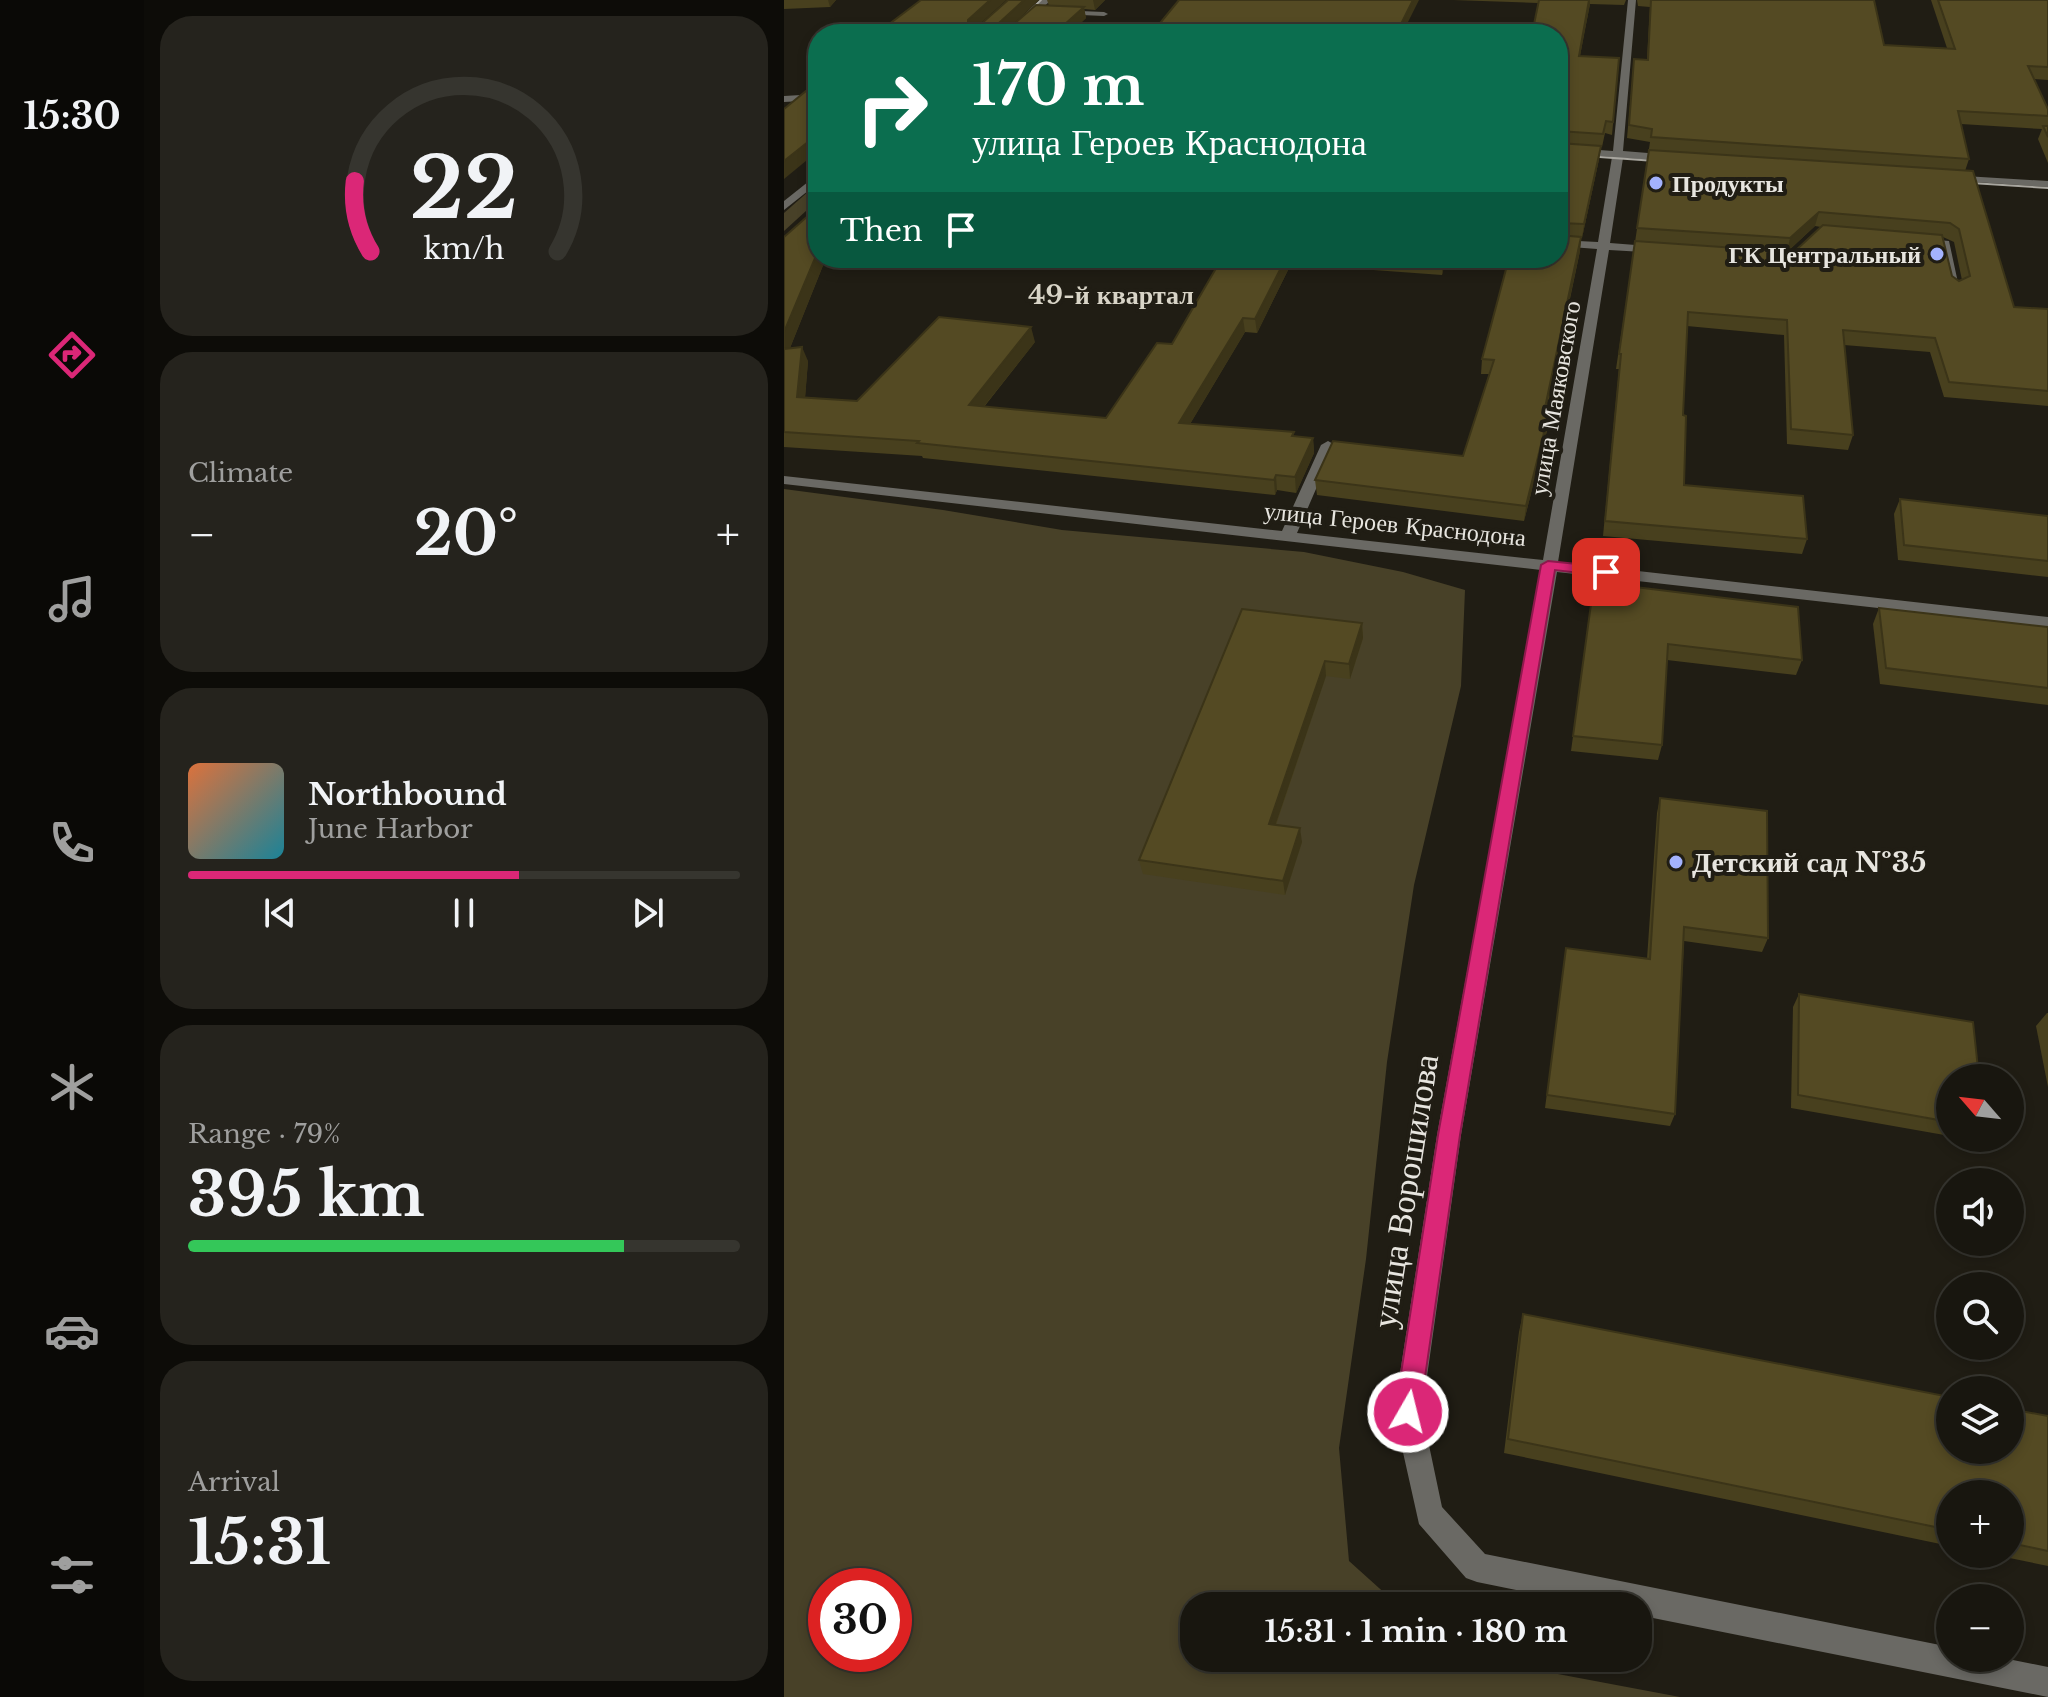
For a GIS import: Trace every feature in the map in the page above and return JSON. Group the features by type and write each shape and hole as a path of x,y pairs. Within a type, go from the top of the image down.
{"street":[{"path":"1021,24 1047,0"},
{"name":"улица Маяковского","path":"1548,565 1581,389 1618,154 1632,0"},
{"path":"1035,11 1104,14"},
{"path":"784,99 808,98"},
{"path":"1568,151 1690,159"},
{"path":"1942,177 2048,184"},
{"path":"784,207 808,186"},
{"path":"1902,240 1945,243 1956,289"},
{"path":"1568,244 1681,252"},
{"path":"1287,537 1328,445"},
{"name":"улица Героев Краснодона","path":"784,480 2048,622"},
{"name":"улица Ворошилова","path":"1548,565 1449,1135 1408,1412 1429,1514 1477,1567 2048,1683"}],"shaded area":[{"path":"808,192 808,209 784,231 784,213"},
{"path":"784,489 943,510 1062,530 1304,552 1403,572 1465,590 1461,686 1414,885 1387,1062 1366,1259 1339,1448 1349,1561 1383,1592 1180,1592 1180,1672 1547,1672 1680,1697 784,1697"}],"building":[{"path":"921,0 990,0 968,20 968,24 889,24"},
{"path":"1008,0 1024,0 1000,22 1002,24 981,24"},
{"path":"1179,0 1413,0 1401,24 1159,24"},
{"path":"1539,0 1589,0 1579,56 1619,58 1613,122 1606,121 1603,134 1568,132 1568,24 1534,24"},
{"path":"1651,0 1874,0 1884,45 1955,49 1938,0 2048,0 2048,67 2028,66 2048,109 2048,116 1958,111 1969,159 1651,137 1652,129 1629,125 1634,59 1648,60"},
{"path":"1036,5 1084,7 1065,24 1014,24"},
{"path":"806,91 808,142 784,161 784,109"},
{"path":"1568,144 1601,146 1584,224 1568,223"},
{"path":"1649,150 1973,171 2014,307 2048,309 2048,391 1949,382 1935,338 1843,330 1853,435 1791,429 1787,320 1688,312 1683,415 1686,416 1684,485 1803,496 1807,539 1605,521 1619,354 1635,241 1794,252 1823,225 1942,235 1952,276 1959,281 1970,276 1959,229 1950,223 1819,212 1790,238 1637,228"},
{"path":"808,216 808,268 811,268 784,332 784,237"},
{"path":"1568,236 1581,237 1546,403 1551,404 1526,506 1315,480 1333,441 1463,456 1494,360 1482,359 1506,268 1568,268"},
{"path":"1216,268 1281,268 1255,319 1243,318 1179,423 1294,432 1292,436 1313,438 1295,477 1276,475 1274,480 917,443 919,441 784,432 784,349 802,347 797,397 857,401 939,317 1031,327 969,405 1106,418 1157,343 1172,344"},
{"path":"1900,499 2048,516 2048,561 1904,545"},
{"path":"1594,582 1798,607 1802,660 1668,644 1662,745 1573,736"},
{"path":"1879,608 2048,627 2048,688 1886,668"},
{"path":"1242,609 1362,623 1349,664 1325,661 1269,824 1300,828 1283,881 1139,860"},
{"path":"1660,798 1767,811 1768,938 1684,927 1675,1114 1547,1095 1566,948 1650,959"},
{"path":"1799,994 1973,1022 1978,1064 1936,1064 1936,1120 1798,1095"},
{"path":"1523,1314 1936,1394 1936,1464 2024,1464 2024,1412 2048,1416 2048,1551 2024,1546 2024,1480 1936,1480 1936,1527 1508,1439"}],"tram line":[{"path":"1016,24 1041,0"},
{"path":"1568,155 1669,162"},
{"path":"1956,182 2048,188"}],"place":[{"name":"Продукты","path":"1656,183"},
{"name":"ГК Центральный","path":"1937,254"},
{"name":"Детский сад №35","path":"1676,862"}],"district":[{"name":"49-й квартал","path":"1111,295"}],"route":[{"path":"1408,1412 1449,1135 1548,565 1606,572"}]}
